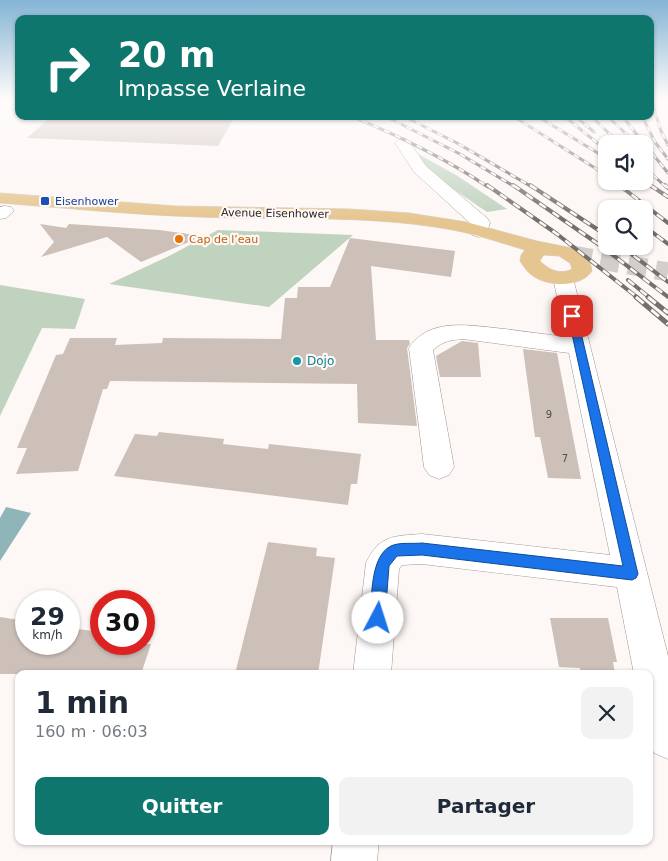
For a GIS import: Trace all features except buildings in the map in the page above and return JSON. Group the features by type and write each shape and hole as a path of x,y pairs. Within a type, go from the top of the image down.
{"main road":[{"name":"Avenue Eisenhower","path":"1,208 387,216 441,222 479,231 538,255"},
{"name":"Avenue Eisenhower","path":"1,208 126,220 387,227 425,230 538,255"},
{"path":"538,255 564,251 580,260 583,266 582,271 571,277 562,278"}],"street":[{"path":"402,144 420,169 481,223 479,231"},
{"path":"562,278 580,346 653,670"},
{"path":"440,467 421,348 430,338 444,333 463,332 580,346"},
{"path":"372,670 383,563 394,550 422,549 632,574"},
{"path":"653,670 668,739"},
{"path":"354,861 356,845"}],"green space":[{"path":"411,150 456,175 507,209 487,212 437,178"},
{"path":"218,230 353,235 269,307 109,284 169,256"},
{"path":"0,285 85,299 75,329 42,328 0,416"}],"water":[{"path":"6,507 31,513 0,561 0,518"}],"tunnel":[{"path":"573,255 668,272"}],"railway":[{"path":"403,139 455,166 488,187"},
{"path":"431,139 460,154 515,187"},
{"path":"449,139 532,187"},
{"path":"550,139 598,170"},
{"path":"575,139 598,153"},
{"path":"593,139 598,144"},
{"path":"641,139 668,173"},
{"path":"654,139 668,159"},
{"path":"665,139 668,145"},
{"path":"653,175 666,187"},
{"path":"487,185 557,234 638,298"},
{"path":"513,185 601,246 668,297"},
{"path":"530,185 598,230"},
{"path":"665,185 668,188"},
{"path":"653,187 668,197"},
{"path":"625,190 668,223"},
{"path":"653,233 668,244"},
{"path":"633,255 668,282"},
{"path":"628,280 650,298"},
{"path":"636,297 668,324"},
{"path":"648,297 668,313"}],"place":[{"name":"Eisenhower","path":"45,201"},
{"name":"Cap de l’eau","path":"179,239"},
{"name":"Dojo","path":"297,361"}],"route":[{"path":"378,618 383,563 394,550 422,549 632,574 572,316"}]}
